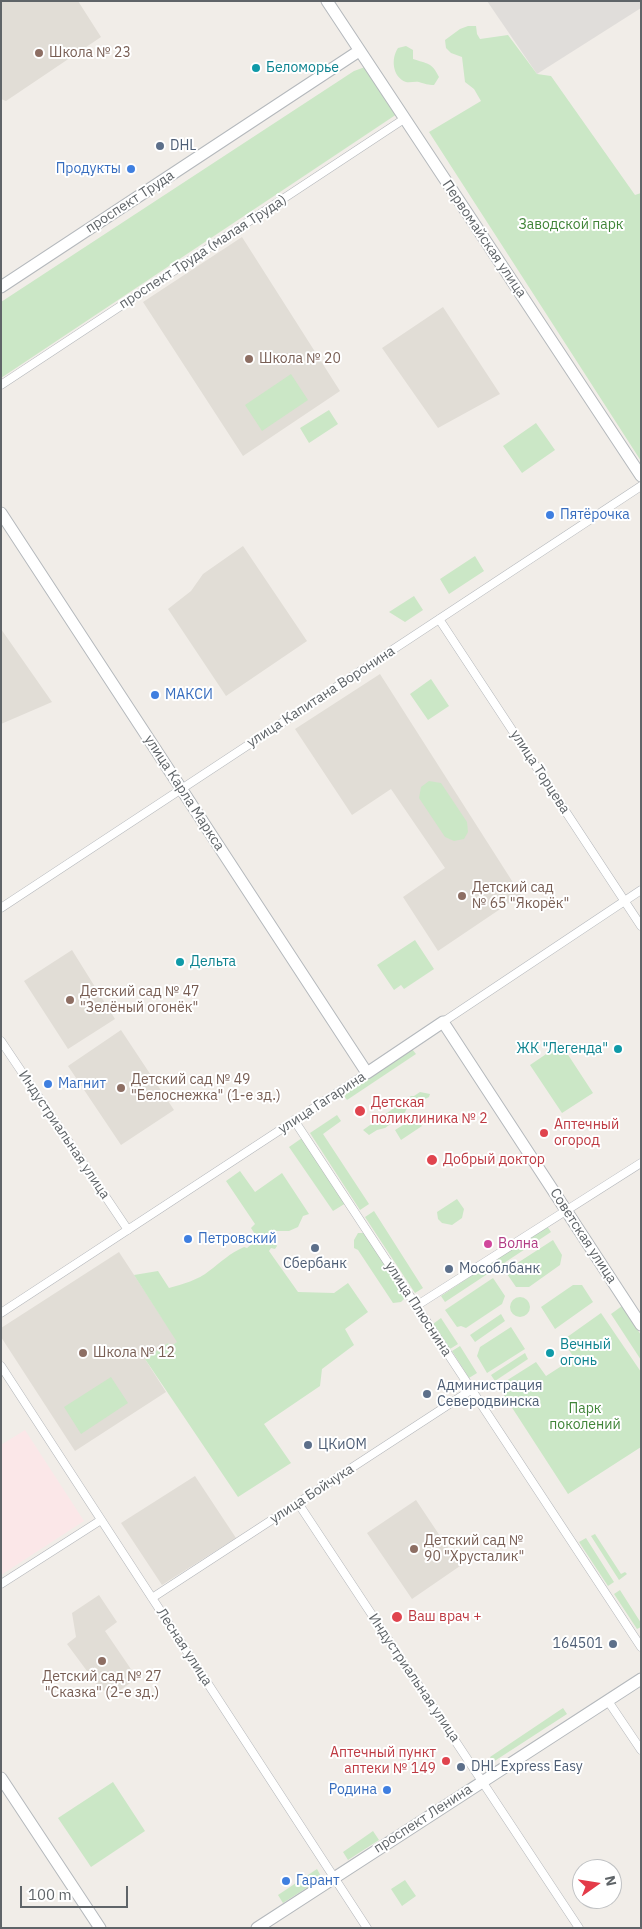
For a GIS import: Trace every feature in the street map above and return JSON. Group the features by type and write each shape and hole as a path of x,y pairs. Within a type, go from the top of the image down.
{"street":[{"name":"Первомайская улица","path":"327,1 641,476"},
{"name":"проспект Труда","path":"1,287 360,51"},
{"name":"проспект Труда (малая Труда)","path":"1,385 404,119"},
{"name":"улица Капитана Воронина","path":"1,908 641,486"},
{"name":"улица Карла Маркса","path":"1,513 367,1073"},
{"name":"улица Торцева","path":"439,619 641,926"},
{"name":"улица Гагарина","path":"1,1313 367,1073 641,890"},
{"name":"Советская улица","path":"443,1022 641,1325"},
{"name":"Индустриальная улица","path":"1,1041 128,1230"},
{"name":"улица Плюснина","path":"294,1120 641,1647"},
{"path":"416,1306 641,1163"},
{"name":"Лесная улица","path":"1,1366 367,1928"},
{"name":"улица Бойчука","path":"152,1598 472,1390"},
{"name":"Индустриальная улица","path":"298,1503 579,1928"},
{"path":"1,1584 102,1520"},
{"name":"проспект Ленина","path":"257,1928 641,1679"},
{"path":"608,1700 641,1750"},
{"path":"1,1778 100,1928"}],"shaded area":[{"name":"Школа № 23","path":"1,1 78,1 101,37 6,101 1,99"},
{"path":"487,1 641,1 641,8 537,74"},
{"name":"Школа № 20","path":"242,237 340,391 243,456 143,302"},
{"path":"443,307 500,394 438,428 382,348"},
{"path":"243,546 307,641 226,696 168,609 191,591 203,574"},
{"path":"1,629 52,702 1,724"},
{"path":"380,674 521,895 438,951 403,897 445,868 391,789 352,815 295,729"},
{"name":"Детский сад № 47 \"Зелёный огонёк\"","path":"72,950 115,1019 68,1049 24,981"},
{"name":"Детский сад № 49 \"Белоснежка\" (1-е зд.)","path":"121,1030 174,1110 121,1145 68,1066"},
{"name":"Школа № 12","path":"119,1252 178,1342 170,1346 169,1343 145,1359 166,1392 75,1451 1,1337 1,1328"},
{"path":"25,1430 84,1521 1,1575 1,1445"},
{"path":"195,1476 236,1538 162,1585 121,1523"},
{"name":"Детский сад № 90 \"Хрусталик\"","path":"416,1500 460,1566 412,1599 367,1533"},
{"name":"Детский сад № 27 \"Сказка\" (2-е зд.)","path":"99,1595 117,1622 105,1631 137,1678 115,1694 101,1690 67,1644 76,1637 72,1613"}],"green space":[{"name":"Заводской парк","path":"476,26 480,39 508,35 537,74 551,76 635,195 641,193 641,461 429,132 481,101 474,89 465,82 462,57 451,53 446,48 445,40 460,29"},
{"path":"406,46 413,50 413,59 429,64 434,69 439,77 434,85 406,82 401,80 395,72 394,57 396,52 398,48"},
{"path":"365,67 397,114 1,378 1,302 354,71"},
{"path":"291,374 308,400 262,431 245,405"},
{"path":"329,410 338,424 309,443 300,428"},
{"path":"536,423 555,450 522,473 503,446"},
{"path":"475,556 484,571 449,594 440,579"},
{"path":"414,596 423,610 405,622 389,612"},
{"path":"431,679 449,706 428,720 410,694"},
{"path":"429,781 441,783 467,822 468,832 464,839 454,841 445,837 419,798 421,787"},
{"path":"415,940 434,969 404,989 401,985 394,990 377,965"},
{"path":"561,1044 593,1093 562,1113 530,1065"},
{"path":"412,1049 416,1054 347,1100 342,1093 359,1081 363,1082"},
{"path":"420,1092 430,1094 429,1097 407,1108 404,1114 385,1128 369,1135 363,1130 411,1096"},
{"path":"337,1115 341,1121 323,1134 369,1204 360,1210 310,1133"},
{"path":"416,1117 422,1126 401,1140 395,1130"},
{"path":"302,1138 346,1203 333,1211 289,1147"},
{"path":"240,1171 255,1192 282,1173 309,1214 303,1216 298,1227 289,1231 277,1231 272,1236 277,1246 269,1251 298,1292 334,1293 348,1283 368,1312 345,1329 354,1345 322,1369 320,1386 264,1424 291,1463 238,1497 145,1359 168,1343 171,1346 177,1342 134,1275 158,1271 169,1288 200,1277 230,1255 244,1247 247,1248 258,1239 251,1228 255,1224 226,1181"},
{"path":"457,1199 464,1209 462,1218 452,1225 442,1223 438,1219 437,1212"},
{"path":"374,1211 423,1288 415,1293 365,1217"},
{"path":"547,1226 551,1232 445,1302 441,1296"},
{"path":"358,1233 366,1233 405,1293 405,1298 401,1302 393,1303 358,1250 354,1248 354,1240"},
{"path":"553,1240 562,1255 560,1265 529,1287 516,1287 505,1271"},
{"path":"493,1278 505,1296 502,1304 466,1328 457,1327 445,1310"},
{"path":"573,1285 582,1285 593,1302 555,1329 541,1307"},
{"path":"516,1297 524,1297 530,1303 530,1311 524,1317 516,1317 510,1311 510,1303"},
{"path":"622,1306 641,1335 641,1360 611,1314"},
{"name":"Парк поколений","path":"601,1313 641,1372 641,1447 568,1494 498,1386 536,1362 546,1376 574,1358 563,1340"},
{"path":"501,1314 505,1321 475,1342 470,1335"},
{"path":"441,1318 458,1344 450,1349 433,1324"},
{"path":"511,1327 525,1349 487,1373 477,1356 480,1347"},
{"path":"460,1346 477,1373 469,1378 452,1351"},
{"path":"525,1353 528,1359 495,1381 491,1375"},
{"path":"111,1377 128,1403 81,1434 64,1407"},
{"path":"595,1534 621,1574 625,1572 627,1574 619,1580 591,1536"},
{"path":"586,1538 614,1582 608,1586 579,1542"},
{"path":"620,1590 641,1623 641,1627 637,1629 614,1594"},
{"path":"563,1708 567,1714 493,1762 490,1757"},
{"path":"113,1782 145,1831 91,1867 58,1818"},
{"path":"373,1831 379,1840 348,1860 343,1852"},
{"path":"317,1869 322,1878 283,1903 278,1895"},
{"path":"405,1880 416,1896 402,1906 391,1889"}],"place":[{"name":"Школа № 23","path":"39,53"},
{"name":"Беломорье","path":"256,68"},
{"name":"DHL","path":"160,146"},
{"name":"Продукты","path":"131,169"},
{"name":"Школа № 20","path":"249,359"},
{"name":"Пятёрочка","path":"550,515"},
{"name":"МАКСИ","path":"155,695"},
{"name":"Детский сад № 65 \"Якорёк\"","path":"462,896"},
{"name":"Дельта","path":"180,962"},
{"name":"Детский сад № 47 \"Зелёный огонёк\"","path":"70,1000"},
{"name":"ЖК \"Легенда\"","path":"618,1049"},
{"name":"Магнит","path":"48,1084"},
{"name":"Детский сад № 49 \"Белоснежка\" (1-е зд.)","path":"121,1088"},
{"name":"Детская поликлиника № 2","path":"360,1111"},
{"name":"Аптечный огород","path":"544,1133"},
{"name":"Добрый доктор","path":"432,1160"},
{"name":"Петровский","path":"188,1239"},
{"name":"Волна","path":"488,1244"},
{"name":"Сбербанк","path":"315,1248"},
{"name":"Мособлбанк","path":"449,1269"},
{"name":"Школа № 12","path":"83,1353"},
{"name":"Вечный огонь","path":"550,1353"},
{"name":"Администрация Северодвинска","path":"427,1394"},
{"name":"ЦКиОМ","path":"308,1445"},
{"name":"Детский сад № 90 \"Хрусталик\"","path":"414,1549"},
{"name":"Ваш врач +","path":"397,1617"},
{"name":"164501","path":"613,1644"},
{"name":"Детский сад № 27 \"Сказка\" (2-е зд.)","path":"102,1661"},
{"name":"Аптечный пункт аптеки № 149","path":"446,1761"},
{"name":"DHL Express Easy","path":"461,1767"},
{"name":"Родина","path":"387,1790"},
{"name":"Гарант","path":"286,1881"}]}
